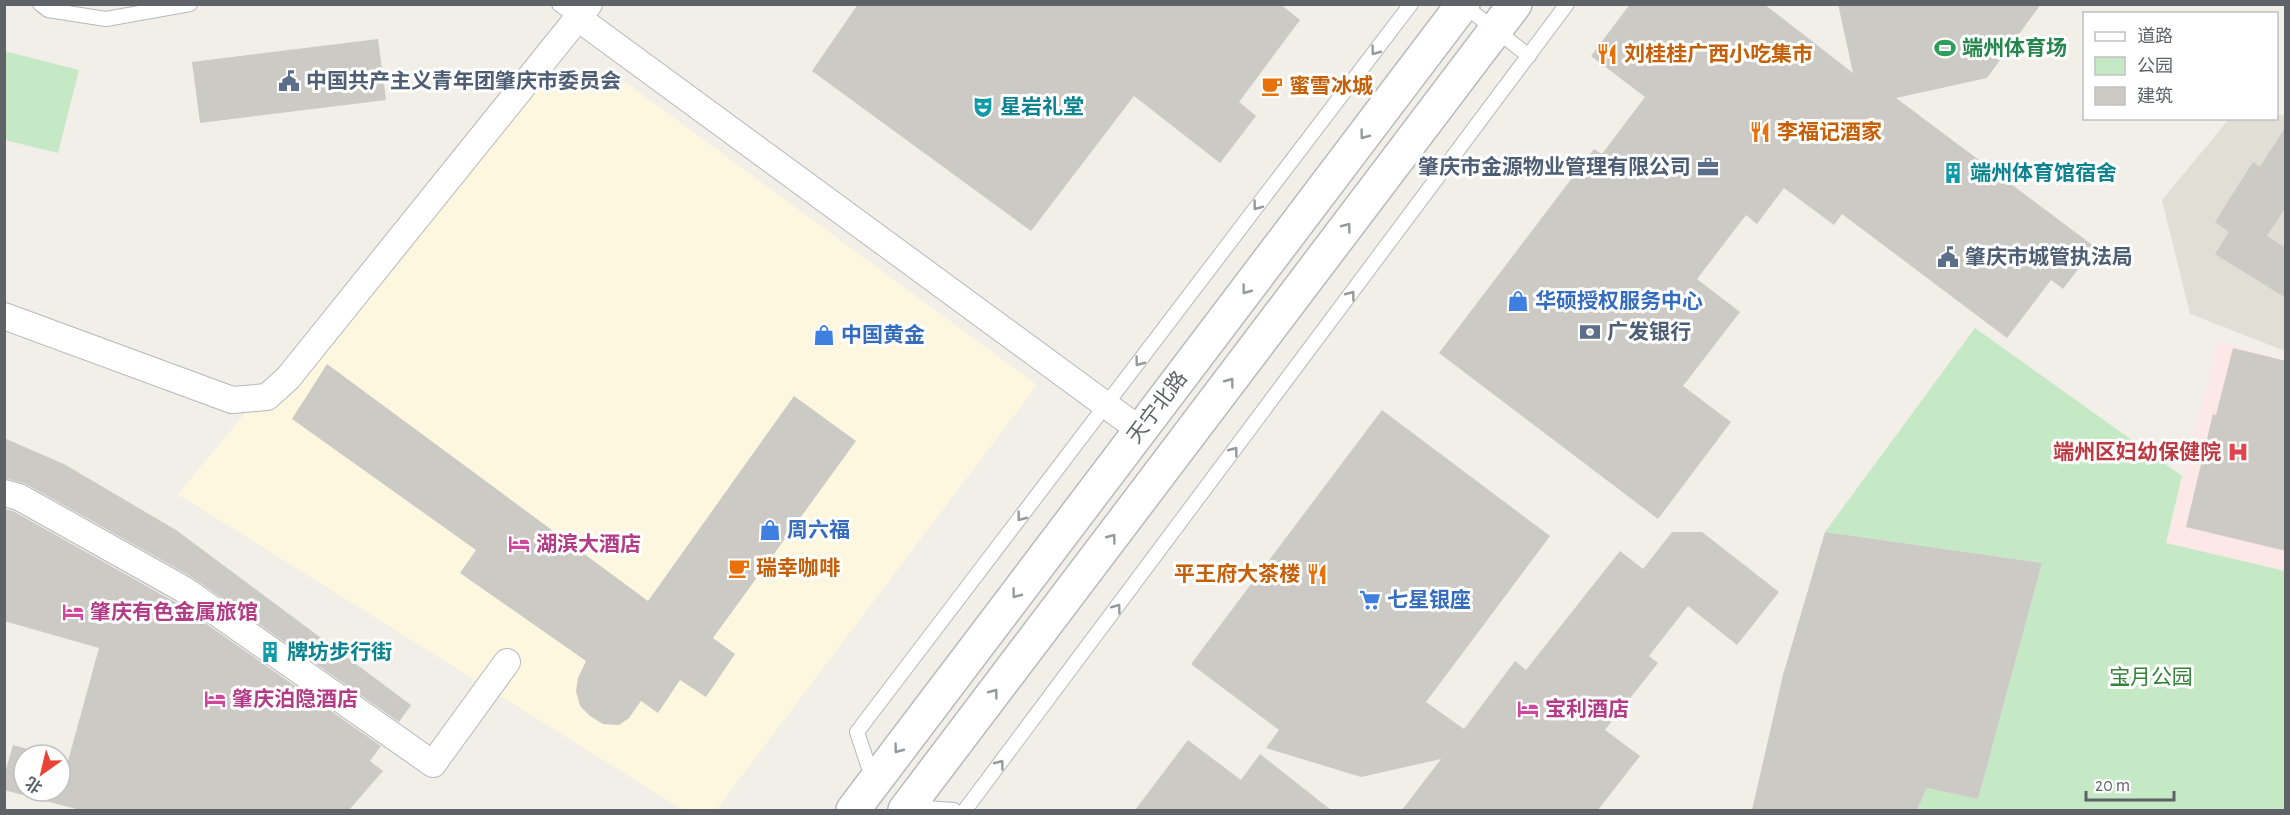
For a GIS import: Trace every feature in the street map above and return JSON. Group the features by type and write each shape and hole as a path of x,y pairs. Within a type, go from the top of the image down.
{"main road":[{"name":"天宁北路","path":"853,810 1462,5"},
{"name":"天宁北路","path":"907,809 1506,17"}],"street":[{"path":"4,316 232,400 267,397 288,378 575,9 1140,430"},
{"path":"4,493 19,497 183,589 433,764 507,662"}],"lane":[{"path":"40,4 48,10 106,19 190,4"},
{"path":"873,782 857,732 1411,4"},
{"path":"965,810 1568,4"},
{"path":"1462,5 1506,17 1529,56"},
{"path":"907,809 954,810"}],"shaded area":[{"path":"621,79 1037,385 716,810 683,810 178,494 519,83"},
{"path":"2278,114 2285,116 2285,351 2190,314 2162,200 2228,120 2278,120"},
{"name":"端州区妇幼保健院","path":"2218,342 2285,360 2285,572 2166,543"}],"green space":[{"path":"4,51 79,70 58,153 5,140"},
{"name":"宝月公园","path":"1975,328 2182,476 2166,543 2285,571 2285,810 1917,810 1927,788 1978,799 2042,563 1825,532"}],"building":[{"path":"858,4 1280,4 1300,20 1239,102 1256,116 1220,163 1134,96 1031,231 812,71"},
{"path":"1630,4 1764,4 1853,73 1838,4 2041,4 1987,78 1896,98 2095,247 2063,289 2051,280 2007,338 1842,214 1834,225 1784,188 1757,224 1746,215 1697,279 1740,312 1683,386 1731,422 1658,519 1439,353 1594,149 1602,154 1645,97 1591,56"},
{"name":"中国共产主义青年团肇庆市委员会","path":"378,39 386,100 200,123 192,62"},
{"path":"2286,126 2286,207 2267,236 2286,248 2286,298 2215,254 2229,232 2215,222 2253,162 2260,167"},
{"name":"端州区妇幼保健院","path":"2233,348 2286,361 2286,551 2186,527 2213,414 2216,415"},
{"name":"湖滨大酒店","path":"327,364 648,601 794,396 856,441 713,638 735,654 706,697 680,680 658,713 641,701 629,718 619,725 603,724 580,706 576,691 578,678 586,661 460,573 476,550 292,419"},
{"name":"七星银座","path":"1382,410 1550,536 1426,702 1464,729 1515,661 1526,670 1620,551 1643,569 1672,532 1702,532 1779,592 1737,645 1688,606 1649,656 1658,663 1605,730 1640,756 1598,810 1402,810 1441,759 1361,777 1266,748 1279,730 1191,664"},
{"path":"4,438 64,464 176,530 411,705 399,722 190,576 26,484 4,478"},
{"path":"4,509 13,511 175,602 381,746 370,761 383,771 349,810 80,810 53,803 72,803 72,746 99,648 4,621"},
{"path":"1825,532 2042,563 1978,799 1927,788 1917,810 1752,810 1783,675"},
{"path":"1188,740 1241,780 1260,754 1331,810 1135,810"},
{"path":"12,748 12,792 4,790 4,776"}],"place":[{"name":"端州体育场","path":"1945,48"},
{"name":"刘桂桂广西小吃集市","path":"1607,54"},
{"name":"中国共产主义青年团肇庆市委员会","path":"289,81"},
{"name":"蜜雪冰城","path":"1272,86"},
{"name":"星岩礼堂","path":"983,107"},
{"name":"李福记酒家","path":"1760,132"},
{"name":"肇庆市金源物业管理有限公司","path":"1708,167"},
{"name":"端州体育馆宿舍","path":"1953,173"},
{"name":"肇庆市城管执法局","path":"1948,257"},
{"name":"华硕授权服务中心","path":"1518,301"},
{"name":"广发银行","path":"1590,332"},
{"name":"中国黄金","path":"824,335"},
{"name":"端州区妇幼保健院","path":"2238,452"},
{"name":"周六福","path":"770,530"},
{"name":"湖滨大酒店","path":"519,544"},
{"name":"瑞幸咖啡","path":"739,568"},
{"name":"平王府大茶楼","path":"1317,574"},
{"name":"七星银座","path":"1370,600"},
{"name":"肇庆有色金属旅馆","path":"73,612"},
{"name":"牌坊步行街","path":"270,652"},
{"name":"肇庆泊隐酒店","path":"215,699"},
{"name":"宝利酒店","path":"1528,709"}]}
